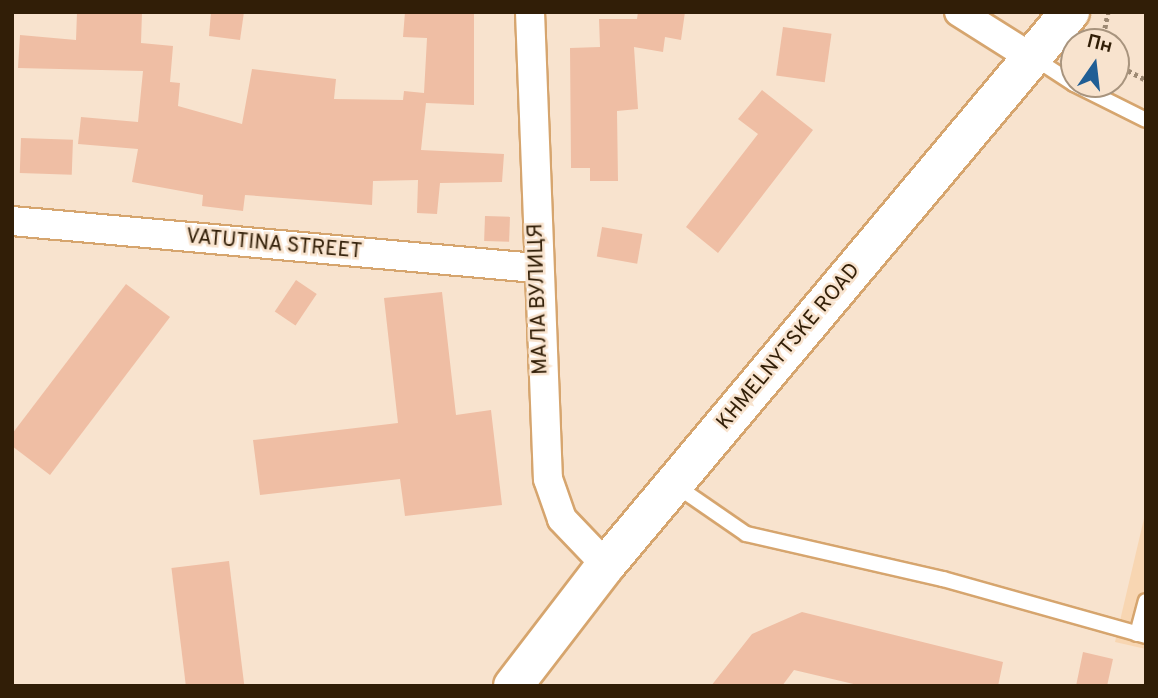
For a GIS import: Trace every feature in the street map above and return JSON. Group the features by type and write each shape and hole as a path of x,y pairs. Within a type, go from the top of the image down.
{"street":[{"name":"МАЛА ВУЛИЦЯ","path":"530,12 536,268 548,479 562,519 606,565"},
{"path":"958,12 1032,58"},
{"name":"KHMELNYTSKE ROAD","path":"513,686 606,565 1070,12"},
{"name":"VATUTINA STREET","path":"12,221 536,268"}],"lane":[{"path":"1032,58 1060,75"},
{"path":"1102,98 1146,120"},
{"path":"674,485 746,534 943,579 1141,635 1146,601"}],"path":[{"path":"1130,71 1146,80"}],"shaded area":[{"path":"1146,510 1146,649 1115,642"}],"building":[{"path":"77,12 142,12 141,43 173,46 170,82 180,83 178,106 242,124 252,69 336,79 334,99 403,100 404,91 424,93 427,38 403,37 405,12 474,12 474,105 426,103 421,150 504,154 502,182 440,183 437,214 417,213 418,180 373,181 372,205 245,195 243,211 202,206 203,195 132,182 138,149 78,144 81,117 138,122 143,71 18,68 20,35 76,40"},
{"path":"211,12 244,12 240,40 209,36"},
{"path":"638,12 685,12 681,40 665,37 663,52 634,47 638,109 617,111 618,181 590,181 590,168 571,168 570,48 600,47 599,19 637,19"},
{"path":"783,27 832,34 825,82 776,76"},
{"path":"762,90 813,130 718,253 686,227 758,134 738,119"},
{"path":"21,138 73,140 72,175 20,173"},
{"path":"485,216 510,217 509,242 484,241"},
{"path":"602,227 642,234 637,264 597,257"},
{"path":"296,280 317,294 295,325 275,312"},
{"path":"126,284 170,317 50,475 12,446 12,434"},
{"path":"442,292 456,415 491,410 502,505 405,516 400,479 260,495 253,440 398,423 384,298"},
{"path":"229,561 244,686 186,686 171,568"},
{"path":"802,612 1003,662 998,686 862,686 794,670 782,686 711,686 752,634"},
{"path":"1083,652 1113,659 1107,686 1076,686"}]}
